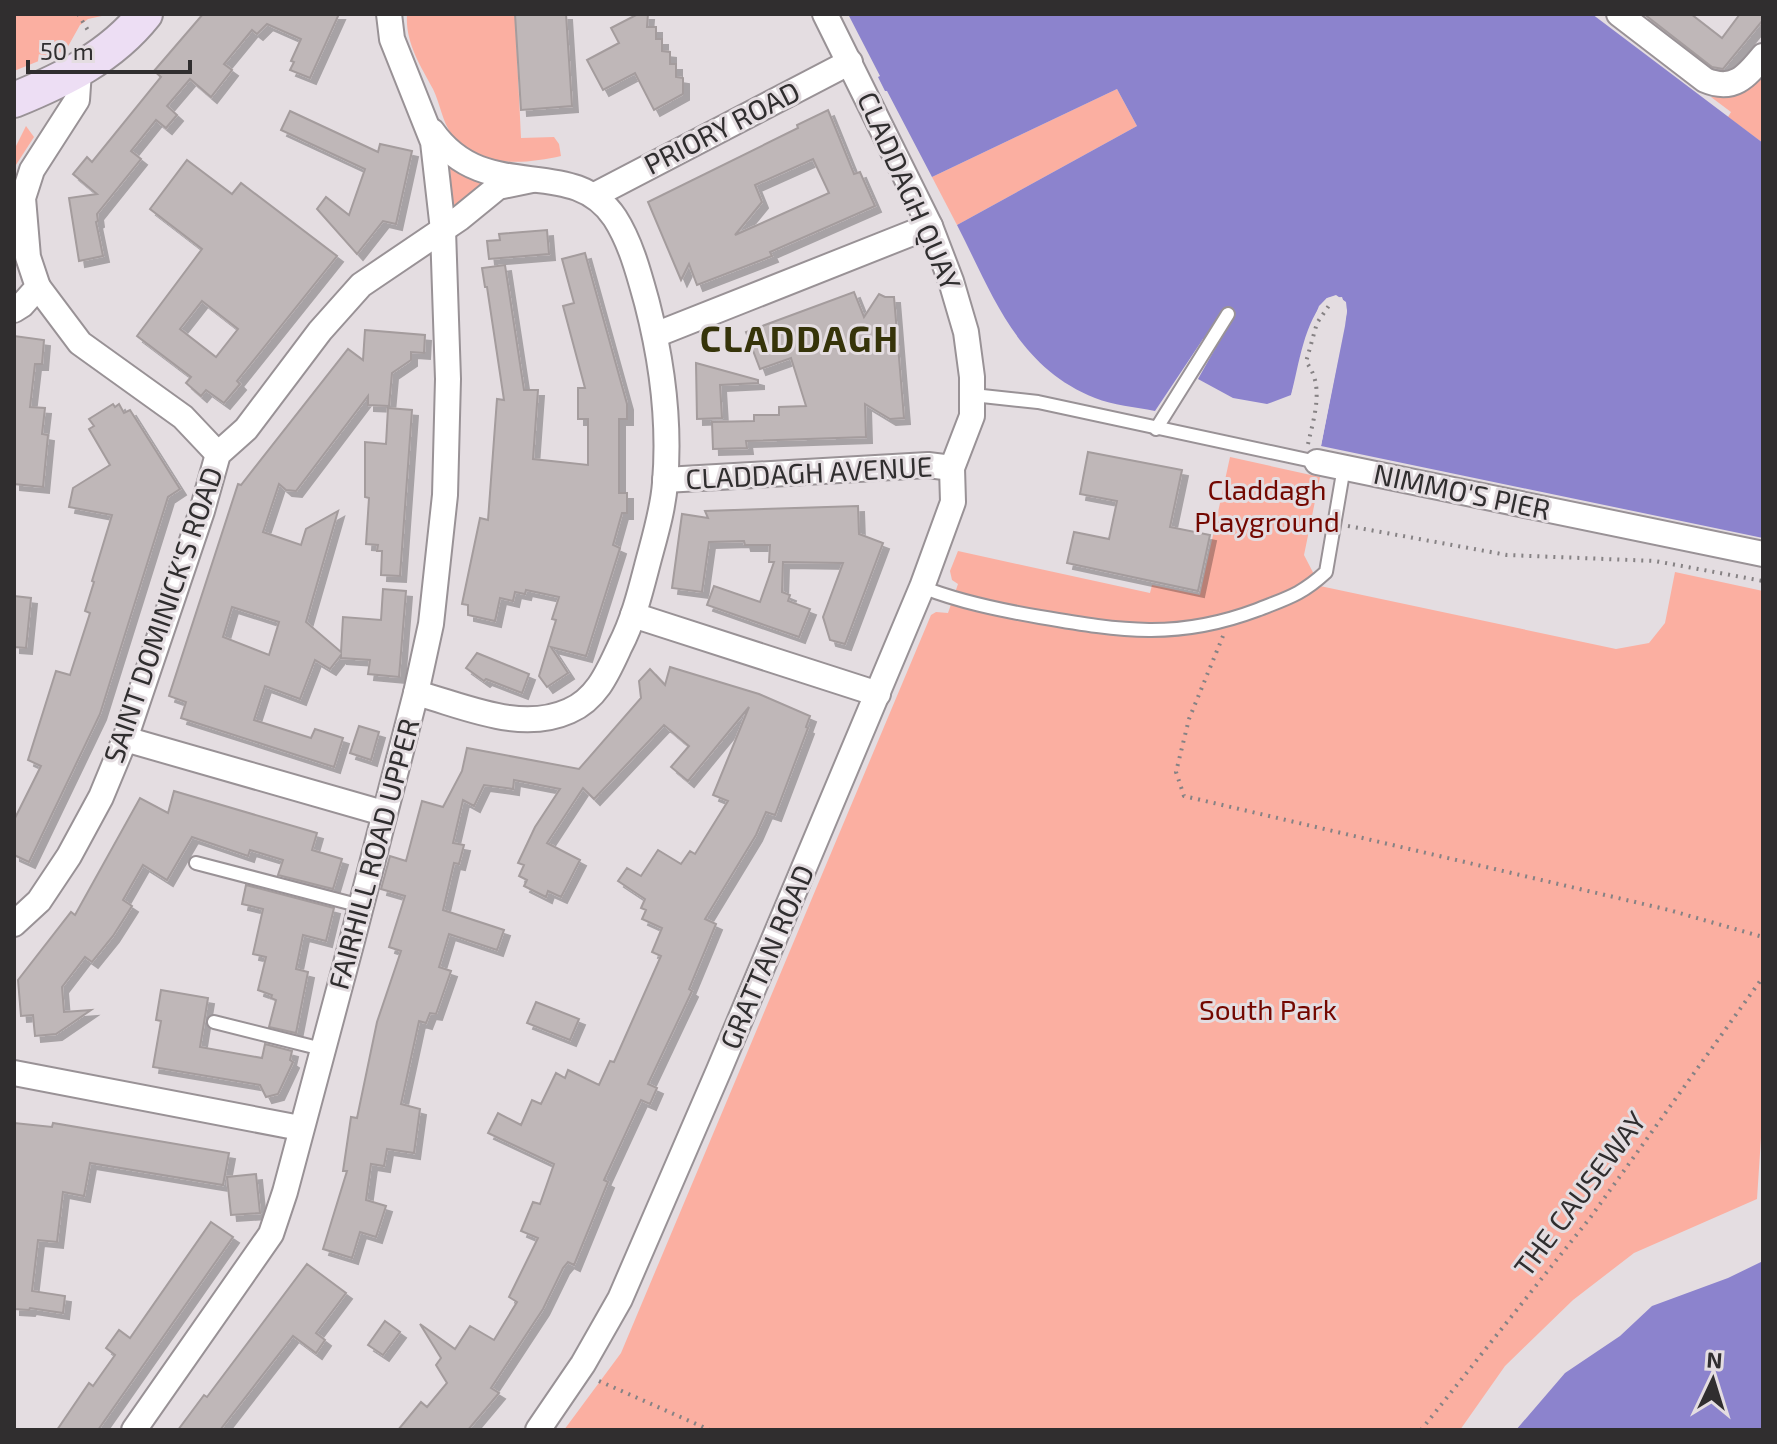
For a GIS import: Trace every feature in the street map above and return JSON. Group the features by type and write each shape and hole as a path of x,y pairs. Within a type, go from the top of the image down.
{"main road":[{"path":"14,100 79,71 107,52 145,14"}],"street":[{"path":"389,14 392,39 428,125 445,148 472,166 493,175 562,182 595,195 615,218 627,239 655,335 664,400 665,480 659,519 633,615 606,677 584,702 559,715 525,720 496,717 416,693"},
{"name":"CLADDAGH QUAY","path":"825,14 930,226 964,323 973,395 972,416 952,468"},
{"path":"1619,14 1713,83 1737,83 1763,56"},
{"name":"PRIORY ROAD","path":"595,195 850,62"},
{"path":"79,71 77,100 18,195 28,257 38,287 80,343 183,417 218,454"},
{"name":"FAIRHILL ROAD UPPER","path":"134,1430 271,1234 285,1192 416,693 431,624 444,515 448,379 443,230 436,158 428,125"},
{"name":"SAINT DOMINICK'S ROAD","path":"14,924 39,901 69,856 101,797 125,739 202,511 218,454 246,429 352,293 443,230 498,187 532,180"},
{"path":"655,335 930,226"},
{"path":"14,310 38,287"},
{"name":"NIMMO'S PIER","path":"1311,461 1763,554"},
{"name":"CLADDAGH AVENUE","path":"665,480 928,465 952,468"},
{"name":"GRATTAN ROAD","path":"538,1430 583,1364 620,1299 922,587 953,502 952,468"},
{"path":"633,615 878,694"},
{"path":"125,739 383,813"},
{"path":"14,1073 300,1128"}],"lane":[{"path":"1156,429 1228,314"},
{"name":"NIMMO'S PIER","path":"973,395 1038,402 1311,461"},
{"path":"922,587 953,600 1125,630 1176,631 1229,620 1292,598 1326,572 1344,467"},
{"path":"196,863 361,906"},
{"path":"214,1022 322,1049"}],"path":[{"path":"1311,461 1317,401 1315,373 1306,362 1317,323 1330,304"},
{"path":"1334,524 1507,555 1655,561 1763,581"},
{"path":"1229,620 1189,719 1176,772 1184,796 1669,910 1763,937"},
{"name":"THE CAUSEWAY","path":"1421,1430 1590,1218 1763,977"},
{"path":"596,1380 710,1430"}],"green space":[{"path":"14,14 111,14 88,19 80,25 66,50 14,71"},
{"path":"407,14 515,14 521,138 554,137 561,156 533,161 502,161 474,154 462,146 449,130 433,89 414,53 408,34"},
{"path":"1763,73 1763,143 1728,117 1731,112 1711,97 1740,93 1752,86"},
{"path":"1117,89 1137,126 957,225 932,177"},
{"path":"26,126 34,137 14,168 14,150"},
{"path":"450,168 485,183 454,212 452,207"},
{"name":"South Park","path":"1230,457 1320,477 1304,555 1320,586 1616,649 1649,643 1665,623 1675,572 1763,591 1763,1107 1757,1199 1634,1253 1573,1300 1505,1366 1460,1430 564,1430 621,1353 931,615 948,613 958,584 952,580 950,571 958,551 1150,593 1152,585 1200,595"}],"shaded area":[{"path":"848,14 1592,14 1763,143 1763,538 1321,446 1345,326 1347,311 1342,297 1327,298 1313,319 1303,344 1291,395 1267,404 1233,398 1198,379 1216,347 1203,339 1155,411 1095,398 1068,384 1026,348 1010,326 957,225 1137,126 1117,89 932,177"},
{"path":"1763,1261 1763,1430 1516,1430 1565,1373 1620,1336 1652,1306 1728,1278"}],"pier":[{"path":"1336,295 1346,302 1347,311 1321,446 1317,445 1343,311 1340,301 1329,302 1323,308 1311,338 1295,397 1290,400 1307,336 1319,306"}],"building":[{"path":"203,14 339,14 310,78 290,70 301,39 267,24 257,34 252,30 224,64 232,70 211,97 190,79 167,106 177,115 166,128 156,120 131,151 141,159 97,214 103,256 79,261 69,198 97,194 73,174 87,157 92,162 161,77 154,71"},
{"path":"515,14 566,14 572,106 521,110"},
{"path":"638,14 648,14 647,27 656,27 656,39 662,39 662,51 670,52 670,64 676,64 676,77 683,78 683,94 654,110 635,73 603,90 587,60 619,43 611,28"},
{"path":"1644,14 1691,14 1722,38 1740,14 1763,14 1763,20 1723,69 1712,67"},
{"path":"828,110 854,174 860,172 875,206 770,252 772,256 697,285 689,264 681,280 648,202 798,128 797,125","holes":["813,159 829,193 735,235 762,202 755,185"]},
{"path":"290,111 378,152 380,144 412,151 396,224 383,221 357,254 317,209 326,197 349,215 365,169 281,130"},
{"path":"187,160 232,194 241,183 337,256 237,381 240,384 224,403 206,390 201,396 186,383 191,377 137,336 202,249 150,209","holes":["202,301 238,329 216,357 180,329"]},
{"path":"547,230 549,254 489,259 487,241 500,240 499,234"},
{"path":"585,253 627,404 627,419 619,419 619,493 627,493 627,513 622,513 613,545 620,548 586,656 551,647 568,673 547,687 539,676 556,620 552,619 559,597 526,590 525,594 515,592 513,601 500,598 495,621 468,615 468,605 462,604 480,518 488,520 497,399 504,400 482,268 505,265 524,390 538,390 533,459 588,465 588,419 578,419 578,388 585,388 563,306 574,303 562,259"},
{"path":"854,292 864,317 879,294 894,297 904,418 890,419 865,404 866,437 746,441 747,448 713,449 712,422 754,421 754,415 779,415 779,407 806,406 791,358 760,369 746,332"},
{"path":"365,330 425,335 424,353 411,352 411,360 392,373 389,406 368,405 368,396 296,491 286,490 279,484 263,532 301,545 306,529 338,511 306,622 341,652 343,617 381,620 383,589 406,591 399,677 368,674 370,660 341,658 341,655 330,669 315,660 300,699 265,686 254,720 311,738 315,729 343,738 334,767 181,718 186,702 169,696 238,484 241,485 348,349 363,360","holes":["232,607 279,622 269,655 223,637"]},
{"path":"14,336 44,340 42,364 35,364 30,407 45,408 42,434 48,435 43,487 14,484"},
{"path":"696,363 758,380 758,383 720,385 722,418 697,419"},
{"path":"113,404 115,407 119,404 124,413 130,410 180,489 168,497 100,714 29,862 14,855 14,820 41,766 28,760 56,671 70,675 90,613 85,611 112,515 69,507 73,488 110,465 89,429 94,426 89,419"},
{"path":"388,408 412,410 400,576 381,575 382,551 377,551 378,545 366,544 369,498 365,497 365,442 386,444"},
{"path":"1088,452 1182,470 1170,527 1210,535 1198,591 1067,563 1074,532 1109,539 1117,501 1080,494"},
{"path":"858,506 859,534 883,543 845,644 830,640 823,617 843,563 783,562 782,592 790,595 788,601 810,609 799,637 707,605 714,586 760,602 774,562 769,562 770,545 745,545 744,541 709,542 702,592 672,588 682,514 708,518 705,511"},
{"path":"14,596 31,598 26,648 14,647"},
{"path":"477,653 529,674 522,693 486,679 484,681 466,668"},
{"path":"670,667 759,694 810,716 808,728 775,815 766,812 756,835 705,919 716,924 689,989 692,991 648,1084 657,1088 650,1104 641,1100 604,1180 608,1182 574,1265 568,1262 563,1268 543,1309 491,1388 499,1393 468,1430 398,1430 421,1402 427,1407 447,1383 436,1365 441,1358 420,1324 455,1349 470,1326 494,1340 517,1302 509,1297 538,1238 521,1231 533,1202 540,1204 554,1164 488,1133 498,1113 521,1125 532,1100 541,1104 556,1073 565,1078 568,1070 599,1085 610,1061 614,1062 661,956 652,952 662,928 642,919 646,910 641,908 645,899 618,881 627,868 641,876 658,850 681,864 690,851 695,854 728,801 713,795 749,707 688,781 671,767 689,746 664,725 594,799 583,788 547,843 580,860 561,897 548,891 546,897 524,886 527,880 519,876 524,865 518,863 535,827 560,789 514,780 513,789 484,785 474,806 463,800 453,843 464,845 459,864 454,863 443,910 504,930 497,950 449,934 439,967 451,971 436,1014 430,1013 426,1023 419,1021 401,1104 420,1109 414,1153 387,1149 384,1166 371,1164 366,1200 386,1206 376,1237 360,1232 352,1258 323,1249 347,1171 343,1171 351,1117 357,1118 377,1022 401,951 389,947 405,896 381,889 390,856 406,861 422,801 443,807 462,771 467,748 579,769 641,698 639,681 650,669 665,685"},
{"path":"359,726 379,732 371,760 350,753"},
{"path":"174,791 317,833 312,850 342,859 333,889 278,875 283,860 250,850 248,856 192,837 167,880 143,865 123,900 132,906 113,936 92,962 85,957 62,987 64,1012 91,1010 56,1034 35,1036 33,1015 21,1016 18,980 71,912 75,915 140,798 168,813"},
{"path":"246,885 334,908 326,941 303,935 296,969 308,972 296,1033 269,1027 276,1000 271,998 272,995 258,990 266,957 253,954 263,909 242,904"},
{"path":"161,990 208,998 200,1047 262,1058 265,1044 292,1051 290,1060 293,1062 278,1094 266,1097 260,1085 153,1067 161,1021 156,1020"},
{"path":"536,1002 579,1019 570,1040 527,1023"},
{"path":"14,1123 52,1127 53,1123 229,1153 223,1185 90,1163 84,1196 63,1192 57,1242 38,1240 32,1291 65,1296 63,1313 14,1309"},
{"path":"256,1174 260,1213 231,1215 227,1177"},
{"path":"211,1222 233,1237 98,1430 57,1430 89,1383 93,1386 115,1355 106,1348 119,1330 130,1338"},
{"path":"307,1264 346,1293 316,1333 325,1340 316,1353 293,1336 220,1430 178,1430 204,1395 207,1397"},
{"path":"385,1321 400,1332 383,1355 368,1345"}],"district":[{"name":"CLADDAGH","path":"800,339"}],"park label":[{"name":"Claddagh Playground","path":"1267,506"}]}
